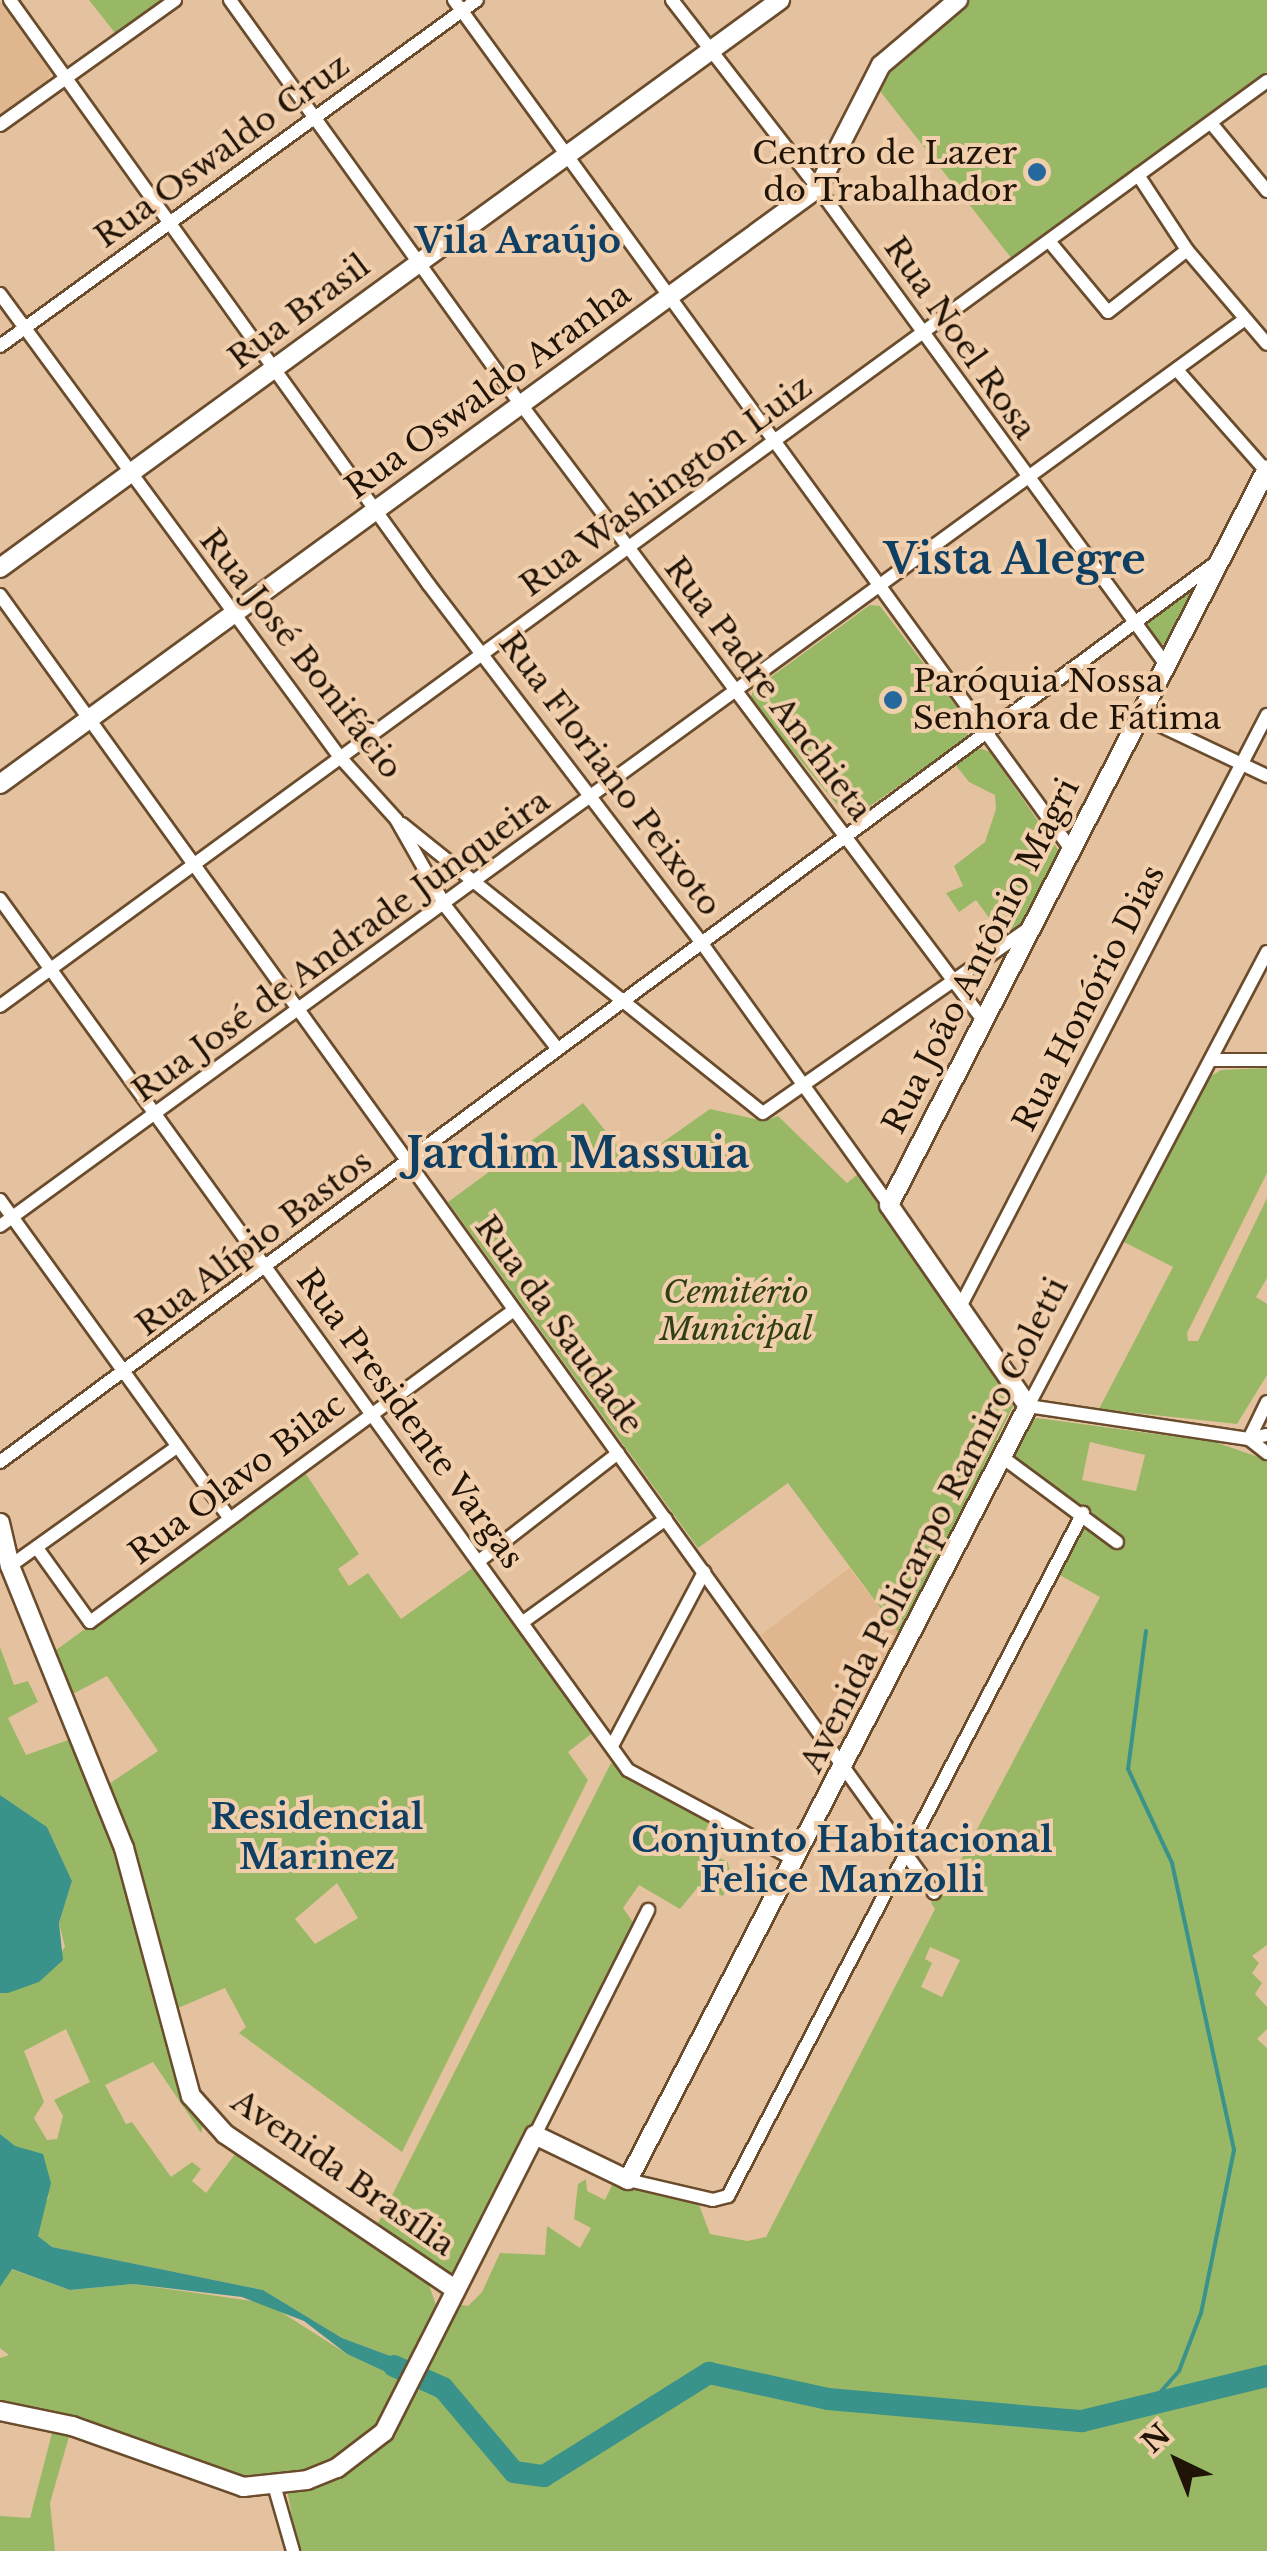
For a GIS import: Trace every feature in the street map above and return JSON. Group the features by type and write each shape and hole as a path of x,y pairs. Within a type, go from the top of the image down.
{"street":[{"name":"Rua Floriano Peixoto","path":"10,0 62,81 276,368 480,653 700,942 889,1204 1028,1406"},
{"path":"0,125 174,0"},
{"name":"Rua Padre Anchieta","path":"230,0 318,115 417,262 520,403 982,1020"},
{"name":"Rua Oswaldo Cruz","path":"0,346 318,115 458,5 476,0"},
{"name":"Rua Noel Rosa","path":"672,0 926,333 1027,480 1164,662"},
{"name":"Rua Brasil","path":"0,568 780,0"},
{"name":"Rua Oswaldo Aranha","path":"0,784 818,188 881,65 958,0"},
{"path":"458,5 564,158 672,294 885,586 1070,848"},
{"name":"Rua Washington Luiz","path":"0,1006 1267,81"},
{"path":"1211,123 1267,190"},
{"path":"1138,175 1187,250 1267,344"},
{"path":"1049,241 1108,312 1187,250"},
{"name":"Rua José Bonifácio","path":"0,294 339,756 396,819 446,906 556,1047"},
{"name":"Rua José de Andrade Junqueira","path":"0,1226 885,586 1244,319"},
{"path":"1177,370 1266,470"},
{"name":"Rua João Antônio Magri","path":"889,1204 1214,564 1266,470"},
{"name":"Rua Alípio Bastos","path":"0,1462 268,1268 556,1047 1214,564"},
{"name":"Rua da Saudade","path":"0,595 89,720 199,863 407,1162 934,1893"},
{"path":"1138,715 1267,776"},
{"name":"Rua Honório Dias","path":"960,1307 1267,715"},
{"path":"396,819 480,881 620,1000 763,1113 1029,928"},
{"name":"Rua Presidente Vargas","path":"0,899 628,1770 795,1860"},
{"name":"Avenida Policarpo Ramiro Coletti","path":"628,2180 1267,952"},
{"path":"1212,1060 1267,1060"},
{"path":"0,1200 230,1519"},
{"name":"Rua Olavo Bilac","path":"38,1548 90,1622 514,1310"},
{"path":"1249,1439 1267,1402"},
{"path":"1028,1406 1249,1439 1267,1435"},
{"path":"1249,1439 1267,1453"},
{"path":"10,1566 177,1448"},
{"path":"479,1561 618,1453"},
{"path":"1002,1457 1082,1512 1117,1542"},
{"path":"535,2134 628,2180 713,2200 728,2196 903,1850 1082,1512"},
{"path":"523,1622 666,1518"},
{"name":"Avenida Brasília","path":"0,1523 10,1566 124,1848 191,2096 226,2134 455,2289 409,2390 366,2450 337,2468 274,2485 243,2487 72,2426 0,2411"},
{"path":"612,1746 704,1572"},
{"path":"455,2289 648,1910"},
{"path":"274,2485 293,2551"}],"shaded area":[{"path":"0,2 50,72 47,82 0,115"},
{"path":"849,1568 901,1636 843,1739 834,1736 761,1635"}],"green space":[{"path":"89,0 162,0 115,33"},
{"name":"Centro de Lazer do Trabalhador","path":"969,0 1267,0 1267,72 1012,259 876,86 905,47"},
{"path":"1189,588 1194,593 1166,644 1158,644 1145,628 1147,621"},
{"path":"870,605 880,606 969,723 967,738 850,820 750,700 753,690"},
{"path":"976,747 990,752 1061,854 1025,923 1004,938 976,900 959,912 946,893 963,886 954,866 985,842 996,809 995,795 969,782 954,763"},
{"path":"1267,1068 1267,1173 1187,1333 1188,1341 1198,1341 1267,1198 1267,1278 1256,1297 1267,1304 1267,1375 1237,1424 1099,1409 1173,1267 1124,1242 1208,1078 1221,1070"},
{"name":"Cemitério Municipal","path":"583,1103 632,1164 710,1109 764,1121 778,1116 847,1183 858,1174 1015,1402 901,1636 788,1483 698,1548 448,1202"},
{"path":"1037,1418 1215,1442 1267,1460 1267,1945 1252,1956 1259,1963 1252,1973 1262,1983 1255,1994 1267,2007 1267,2029 1257,2039 1267,2048 1267,2551 298,2551 287,2489 386,2438 431,2365 456,2304 468,2306 482,2292 500,2253 545,2255 547,2226 580,2248 591,2228 574,2219 578,2184 586,2179 587,2191 605,2200 613,2183 698,2202 710,2234 747,2241 766,2237 935,1909 931,1903 939,1884 945,1890 1100,1597 1056,1573 1079,1526 1119,1537 1017,1460 1013,1452 1027,1422","holes":["1090,1442 1145,1455 1136,1491 1082,1480","930,1947 960,1960 942,1997 921,1987 932,1963 925,1959"]},
{"path":"304,1471 359,1554 338,1569 349,1586 368,1573 401,1619 474,1567 595,1731 568,1752 588,1780 402,2152 239,2033 246,2027 225,1988 171,2011 103,1788 158,1751 107,1676 67,1697 49,1655","holes":["337,1883 358,1918 315,1944 295,1919"]},
{"path":"0,1647 14,1685 28,1681 38,1702 8,1718 26,1755 71,1739 118,1850 204,2120 201,2133 153,2062 105,2085 126,2124 132,2122 171,2177 192,2162 201,2169 192,2181 206,2193 238,2150 428,2282 437,2308 412,2364 342,2338 263,2290 52,2247 38,2236 39,2210 49,2197 0,2134 0,1993 39,1982 65,1947 59,1923 72,1881 47,1827 0,1795","holes":["66,2029 90,2082 54,2100 63,2116 57,2139 47,2140 34,2118 44,2102 24,2051"]},
{"path":"611,1763 711,1820 696,1847 728,1862 731,1877 723,1896 698,1887 680,1909 639,1885 623,1908 633,1922 456,2273 448,2275 376,2227"},
{"path":"11,2269 70,2290 133,2284 267,2303 347,2354 403,2380 380,2427 335,2461 306,2473 245,2480 75,2419 0,2403 0,2358 9,2355 0,2348 0,2287"},
{"path":"53,2429 70,2433 50,2503 55,2551 0,2551 0,2516 30,2518"}],"water":[{"path":"0,1795 47,1827 72,1881 59,1923 63,1960 39,1982 8,1993 0,1993"},
{"path":"0,2134 15,2146 43,2154 51,2183 38,2236 52,2247 263,2290 342,2338 412,2364 403,2380 347,2354 304,2321 242,2297 133,2284 70,2290 12,2269 0,2287"}],"waterway":[{"path":"1146,1631 1128,1769 1172,1863 1234,2150 1201,2313 1179,2371 1149,2405"},
{"path":"394,2366 443,2388 514,2472 544,2476 709,2373 828,2399 1082,2421 1267,2376"}],"place":[{"name":"Centro de Lazer do Trabalhador","path":"1037,172"},
{"name":"Paróquia Nossa Senhora de Fátima","path":"893,700"}],"district":[{"name":"Vila Araújo","path":"518,241"},
{"name":"Vista Alegre","path":"1015,559"},
{"name":"Jardim Massuia","path":"578,1153"},
{"name":"Residencial Marinez","path":"317,1837"},
{"name":"Conjunto Habitacional Felice Manzolli","path":"842,1860"}]}
